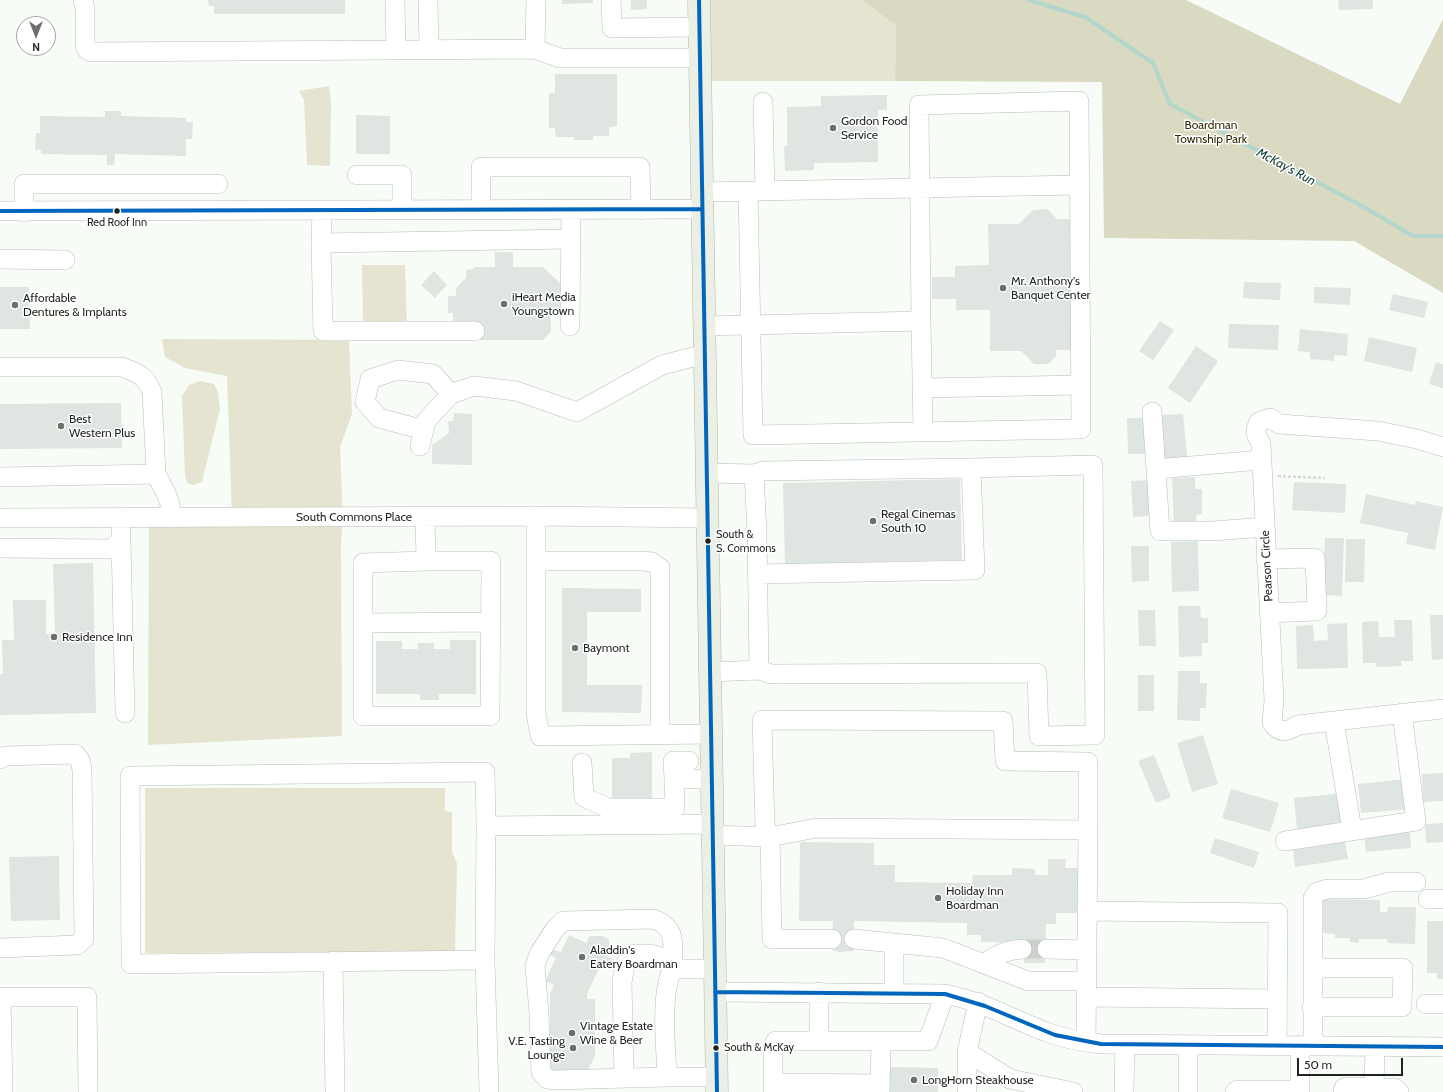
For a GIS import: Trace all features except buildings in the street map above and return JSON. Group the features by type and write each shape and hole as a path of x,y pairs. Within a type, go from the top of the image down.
{"main road":[{"path":"699,0 717,1085"}],"street":[{"path":"83,0 85,9 85,45 87,50 91,52 535,49 560,58 700,58"},
{"path":"395,0 396,50"},
{"path":"428,0 429,50"},
{"path":"535,49 536,0"},
{"path":"611,58 612,0"},
{"path":"612,28 699,27"},
{"path":"762,102 756,191 751,326 753,435 923,432 1081,429 1079,101 920,105 919,187 923,432"},
{"path":"481,210 481,167 640,167 641,210"},
{"path":"357,175 402,175 402,210"},
{"path":"24,212 24,184 218,184"},
{"path":"0,211 641,210 756,191 1079,185"},
{"path":"322,210 321,243 323,331 475,331"},
{"path":"570,326 571,210"},
{"path":"321,243 571,239"},
{"path":"0,259 66,260"},
{"path":"705,326 921,322"},
{"path":"451,394 433,374 398,370 370,379 365,402 379,418 422,438 426,421 451,394 474,386 516,391 577,412 662,365 705,354"},
{"path":"0,367 122,367 139,374 147,380 152,392 156,474 170,504 170,518"},
{"path":"922,388 1081,385"},
{"path":"1152,412 1160,531 1213,531 1265,527"},
{"name":"Pearson Circle","path":"1443,447 1390,433 1279,424 1270,418 1266,418 1259,422 1256,428 1256,434 1261,444 1274,700 1272,723 1276,729 1283,732 1298,725 1443,709"},
{"path":"1156,469 1261,460"},
{"path":"707,473 754,474 763,471 1093,465 1095,735 1039,736 1037,673 771,674 759,670 710,672"},
{"path":"757,574 975,570 971,468"},
{"path":"0,477 156,474"},
{"path":"754,474 759,670"},
{"path":"536,516 536,713 540,736 712,734"},
{"name":"South Commons Place","path":"0,518 536,516 708,518"},
{"path":"425,517 426,561"},
{"path":"121,518 125,713"},
{"path":"0,548 111,549 122,541"},
{"path":"1266,559 1315,558 1316,611 1269,613"},
{"path":"492,561 491,622 490,716 363,716 363,563 492,561"},
{"path":"536,561 642,561 652,562 660,568 660,734"},
{"path":"363,623 491,622"},
{"path":"1285,841 1416,821 1402,713"},
{"path":"832,939 772,939 770,837 765,826 762,720 1003,721 1005,761 1088,762 1086,1042"},
{"path":"1334,721 1352,830"},
{"path":"0,760 5,756 75,754 80,760 82,770 84,939 77,945 0,948"},
{"path":"582,763 584,797 608,808 675,808 673,761 689,760"},
{"path":"485,960 131,964 130,776 485,772 485,960 489,1092"},
{"path":"674,779 712,779"},
{"path":"486,826 713,830 770,837 816,828 1088,830"},
{"path":"1235,1092 1237,1090 1300,1091 1312,1007 1313,898 1317,892 1327,889 1364,889 1389,882 1416,882"},
{"path":"1088,911 1278,913 1277,1046"},
{"path":"667,1077 665,1000 668,977 672,965 671,933 666,925 652,919 564,921 556,929 539,954 535,966 535,980 539,1006 540,1072 547,1079 553,1080 667,1077 717,1085"},
{"path":"854,939 943,948 1028,981 1087,989 1277,999"},
{"path":"894,943 894,993"},
{"path":"984,964 996,955 1008,950 1022,949"},
{"path":"1046,949 1087,950"},
{"path":"624,1078 622,982 625,965 632,954 650,954 672,965 715,969"},
{"path":"333,961 335,1092"},
{"path":"1312,1007 1402,1007 1403,968 1313,968"},
{"path":"715,992 944,994 978,1002 1048,1032 1086,1042 1188,1045 1443,1047"},
{"path":"819,992 819,1041"},
{"path":"881,1041 880,1088 773,1088 774,1042 776,1041 881,1041 928,1041 944,994"},
{"path":"3,1092 0,997 87,997 88,1092"},
{"path":"967,1092 967,1052 978,1002"},
{"path":"1124,1092 1125,1044"},
{"path":"1188,1045 1188,1092"},
{"path":"1374,1087 1375,1046"},
{"path":"967,1052 1010,1085 1073,1092"},
{"path":"1343,1092 1344,1088 1347,1087 1395,1088 1399,1092"}],"path":[{"path":"1276,476 1325,478"}],"green space":[{"path":"699,0 862,0 896,26 895,81 700,81"},
{"name":"Boardman Township Park","path":"862,0 1186,0 1400,104 1443,19 1443,293 1354,241 1104,238 1102,82 895,81 896,26"},
{"path":"329,86 331,104 330,166 307,165 304,100 299,91"},
{"path":"362,265 405,265 407,325 363,326"},
{"path":"162,339 349,340 352,414 340,447 343,517 341,544 342,736 148,745 149,518 232,517 227,376 185,368 165,357"},
{"path":"200,381 214,384 218,392 220,409 202,482 193,485 187,483 185,475 182,396 189,385"},
{"path":"145,788 445,788 445,811 452,812 452,852 457,863 455,952 145,953"}],"waterway":[{"name":"McKay's Run","path":"1029,0 1085,17 1153,63 1170,104 1362,206 1413,236 1443,236"}],"tunnel":[{"path":"1022,949 1047,949"}],"transit line":[{"path":"699,0 717,1092"},
{"path":"0,211 702,209"},
{"path":"715,992 945,994 985,1006 1055,1035 1101,1044 1443,1047"}],"place":[{"name":"Gordon Food Service","path":"833,128"},
{"name":"Red Roof Inn","path":"117,211"},
{"name":"Mr. Anthony's Banquet Center","path":"1003,288"},
{"name":"iHeart Media Youngstown","path":"504,304"},
{"name":"Affordable Dentures & Implants","path":"15,305"},
{"name":"Best Western Plus","path":"61,426"},
{"name":"Regal Cinemas South 10","path":"873,521"},
{"name":"South & S. Commons","path":"708,541"},
{"name":"Residence Inn","path":"54,637"},
{"name":"Baymont","path":"575,648"},
{"name":"Holiday Inn Boardman","path":"938,898"},
{"name":"Aladdin's Eatery Boardman","path":"582,957"},
{"name":"Vintage Estate Wine & Beer","path":"572,1033"},
{"name":"V.E. Tasting Lounge","path":"573,1048"},
{"name":"South & McKay","path":"716,1048"},
{"name":"LongHorn Steakhouse","path":"914,1080"}]}
